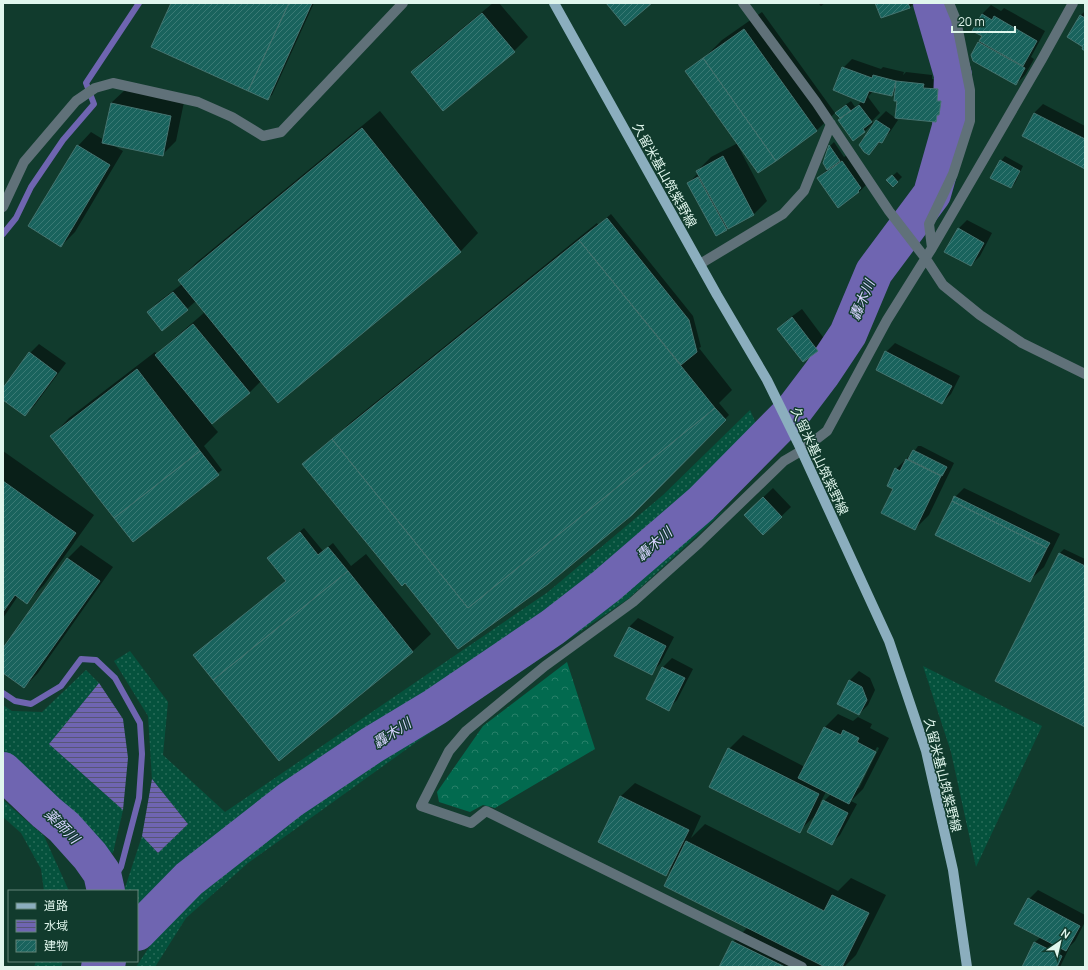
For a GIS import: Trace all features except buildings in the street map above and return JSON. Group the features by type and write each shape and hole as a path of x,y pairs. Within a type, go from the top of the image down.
{"main road":[{"name":"久留米基山筑紫野線","path":"554,3 700,264 767,380 800,447 889,641 926,751 953,870 967,967"}],"street":[{"path":"3,207 24,162 76,101 95,88 113,83 198,102 232,117 264,136 281,132 403,3"},
{"path":"743,3 816,102 889,211 926,259 943,285 980,315 1022,343 1085,374"},
{"path":"932,248 929,224 953,174 970,121 970,90 956,20 949,3"},
{"path":"802,967 486,812 471,823 421,806 449,751 466,731 545,666 634,602 699,543 784,461 800,447 827,431 887,320 926,259 1042,59 1072,3"},
{"path":"700,264 783,214 804,190 831,124"}],"green space":[{"path":"750,410 758,428 692,495 555,608 222,838 138,912 138,890 124,890 142,836 158,853 188,824 152,779 148,716 114,661 130,651 168,702 163,755 225,812 548,592 663,495"},
{"path":"727,508 628,599 418,741 248,863 186,918 155,967 136,967 171,914 305,804 610,599"},
{"path":"567,662 595,749 495,808 483,805 470,812 439,802 437,792 483,726"},
{"path":"923,666 1042,726 976,867 951,752"},
{"path":"86,670 99,683 49,744 123,810 113,853 101,850 3,750 3,705 12,711 42,712"},
{"path":"3,800 44,836 69,890 44,890 41,869 21,833 3,817"},
{"path":"36,962 63,962 61,967 34,967"}],"water":[{"path":"99,683 123,719 128,758 123,810 49,744"},
{"path":"152,779 188,824 158,853 142,836"}],"waterway":[{"path":"3,234 16,218 31,187 63,140 94,104 86,83 139,3"},
{"name":"轟木川","path":"138,931 189,879 290,800 372,745 435,707 553,627 606,586 701,504 794,410 822,373 848,334 874,272 932,194 951,127 953,75 932,3"},
{"path":"3,693 15,701 31,704 61,686 81,659 96,660 115,678 140,723 142,754 139,798 121,867 107,890"},
{"name":"薬師川","path":"3,771 64,827 90,856 102,873 106,890"},
{"name":"轟木川","path":"100,967 106,962"}]}
